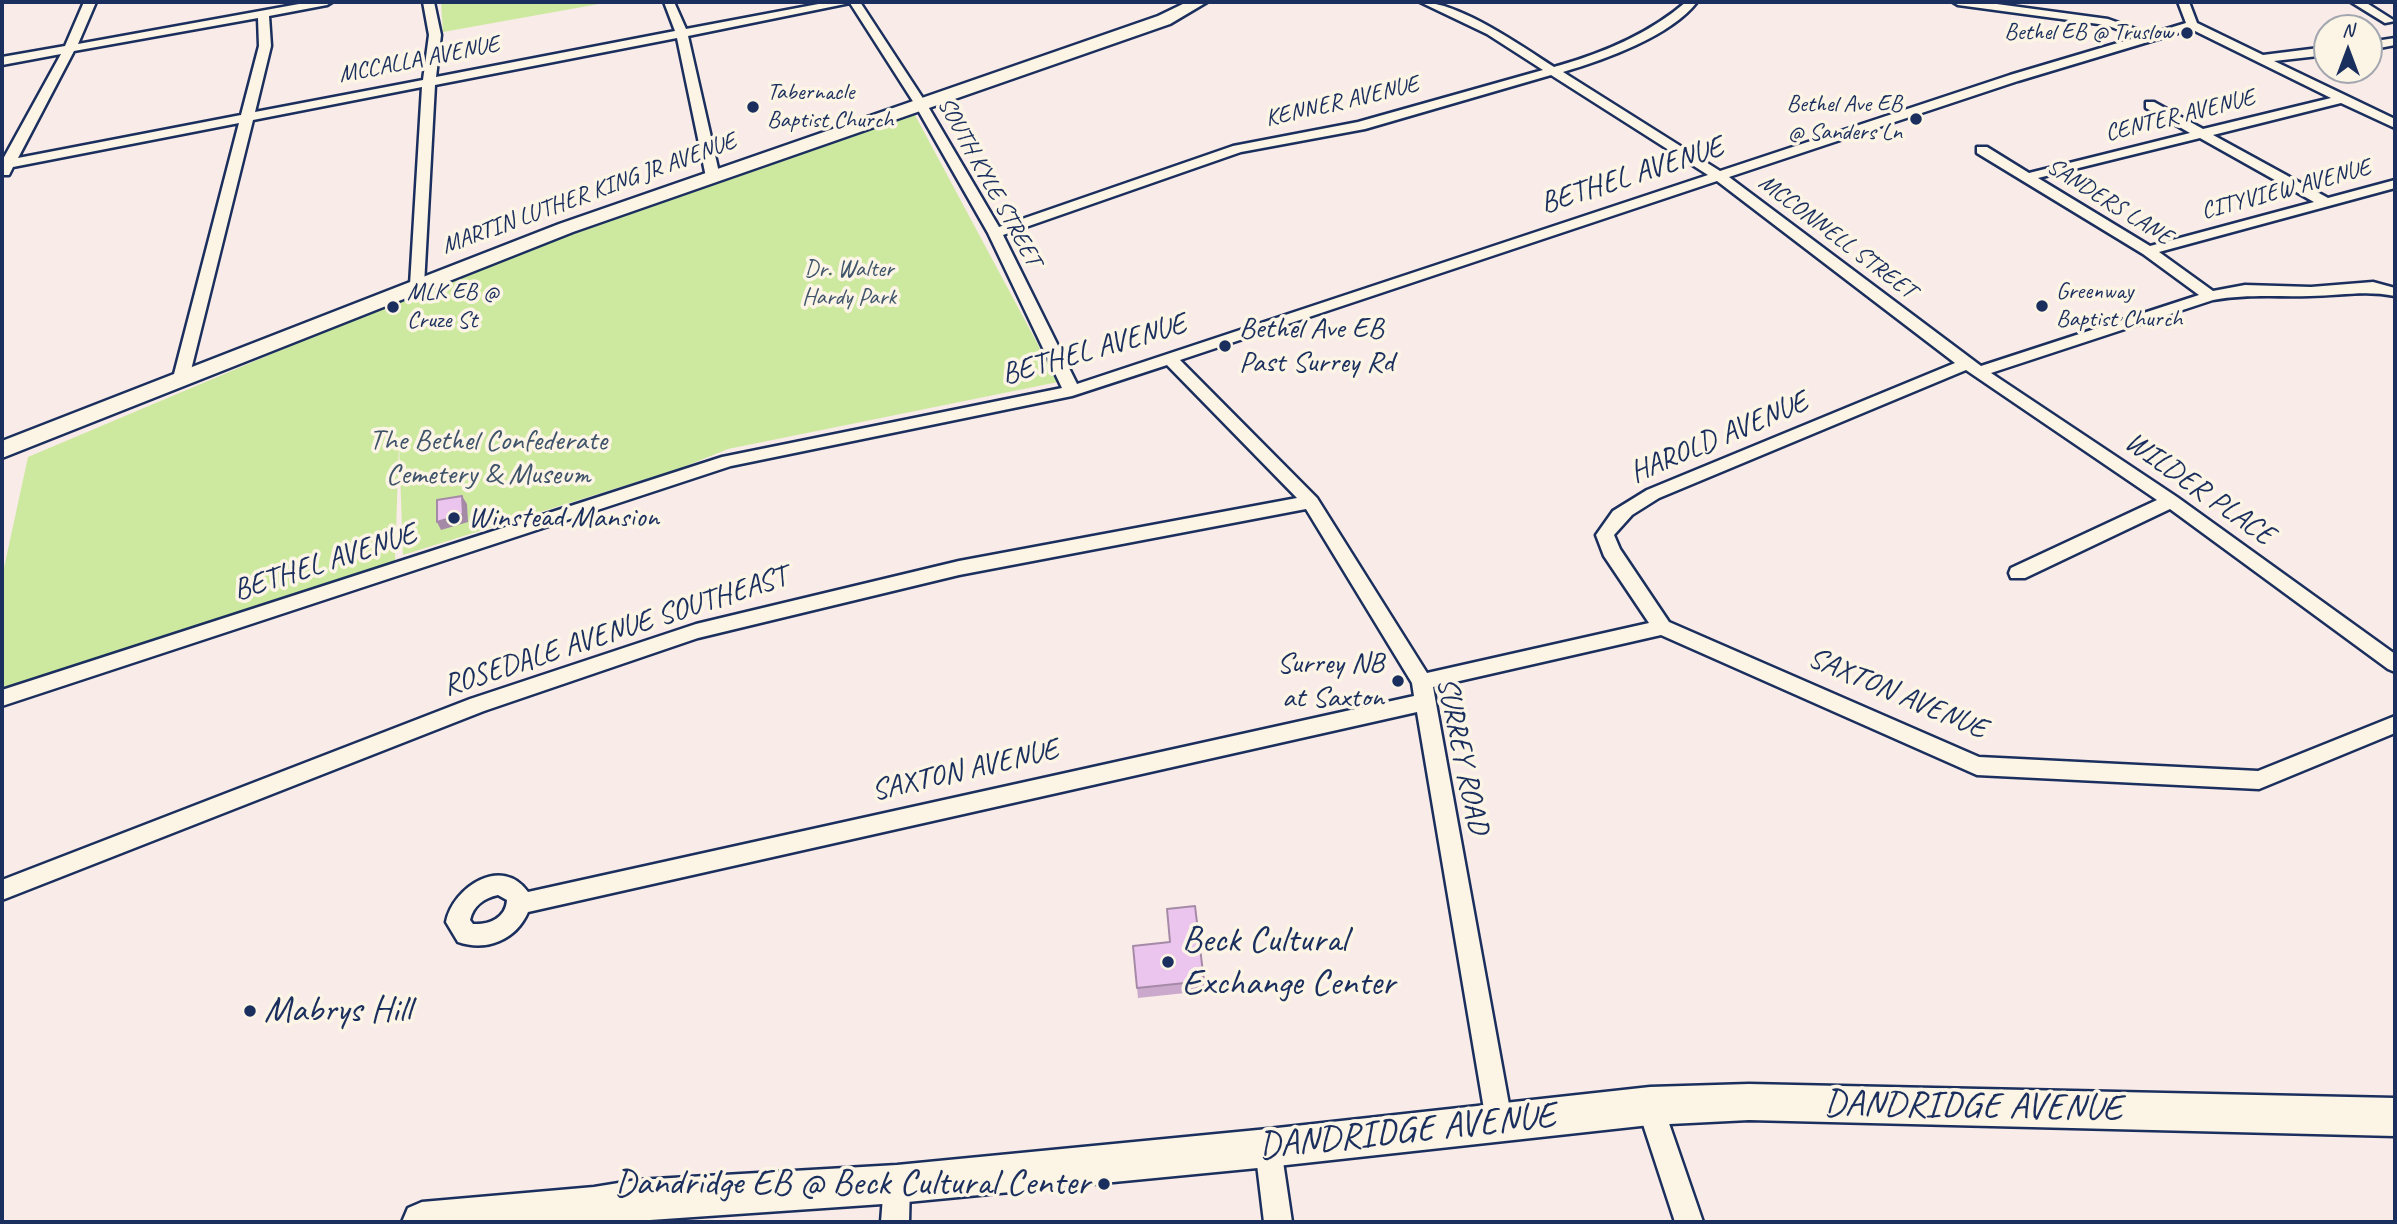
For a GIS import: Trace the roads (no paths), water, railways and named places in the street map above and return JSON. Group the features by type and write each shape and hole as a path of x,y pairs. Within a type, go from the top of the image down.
{"main road":[{"name":"MARTIN LUTHER KING JR AVENUE","path":"2,450 566,228 1164,20 1199,2"},
{"name":"DANDRIDGE AVENUE","path":"422,1222 594,1207 635,1211 1268,1148 1650,1106 1749,1102 2395,1117"}],"street":[{"path":"4,168 93,2"},
{"path":"2,61 327,2"},
{"path":"417,285 429,82 435,35 428,2"},
{"path":"669,2 681,31 713,177"},
{"name":"MCCALLA AVENUE","path":"4,168 681,31 820,4 845,2"},
{"name":"SOUTH KYLE STREET","path":"855,2 920,103 995,233 1072,391"},
{"name":"MCCONNELL STREET","path":"1424,2 1491,32 1555,70 1720,177 1972,368"},
{"name":"KENNER AVENUE","path":"995,233 1238,149 1360,126 1599,56 1640,38 1674,18 1692,2"},
{"path":"1958,2 2108,22 2147,37"},
{"path":"2184,2 2192,25 2395,124"},
{"path":"2357,2 2389,21"},
{"path":"181,378 265,47 263,14"},
{"name":"BETHEL AVENUE","path":"2,698 728,461 1072,391 2014,78 2192,25"},
{"path":"2264,58 2313,53"},
{"name":"CENTER AVENUE","path":"2028,177 2344,98"},
{"path":"2150,105 2325,202"},
{"name":"SANDERS LANE","path":"1982,150 2148,251 2210,296"},
{"name":"CITYVIEW AVENUE","path":"2148,251 2395,184"},
{"path":"1972,368 2210,296 2245,290 2311,292 2373,287 2395,292"},
{"name":"SURREY ROAD","path":"1170,359 1311,502 1423,692 1499,1121"},
{"name":"WILDER PLACE","path":"1972,368 2171,501 2395,664"},
{"name":"HAROLD AVENUE","path":"1662,627 1611,551 1605,535 1612,521 1627,508 1653,494 1972,368"},
{"path":"2018,573 2171,501"},
{"name":"ROSEDALE AVENUE SOUTHEAST","path":"2,890 477,705 696,631 959,568 1311,502"},
{"name":"SAXTON AVENUE","path":"519,904 1423,692 1662,627 1977,765 2259,780 2395,724"},
{"path":"1650,1106 1689,1222"},
{"path":"1268,1148 1278,1222"},
{"path":"895,1222 897,1184"}],"place":[{"name":"Bethel EB @ Truslow","path":"2187,33"},
{"name":"Tabernacle Baptist Church","path":"753,107"},
{"name":"Bethel Ave EB @ Sanders Ln","path":"1916,119"},
{"name":"Greenway Baptist Church","path":"2042,306"},
{"name":"MLK EB @ Cruze St","path":"393,307"},
{"name":"Bethel Ave EB Past Surrey Rd","path":"1225,346"},
{"name":"Winstead Mansion","path":"454,518"},
{"name":"Surrey NB at Saxton","path":"1398,681"},
{"name":"Beck Cultural Exchange Center","path":"1168,962"},
{"name":"Mabrys Hill","path":"250,1011"},
{"name":"Dandridge EB @ Beck Cultural Center","path":"1104,1184"}],"park label":[{"name":"Dr. Walter Hardy Park","path":"849,284"},
{"name":"The Bethel Confederate Cemetery & Museum","path":"488,458"}]}
